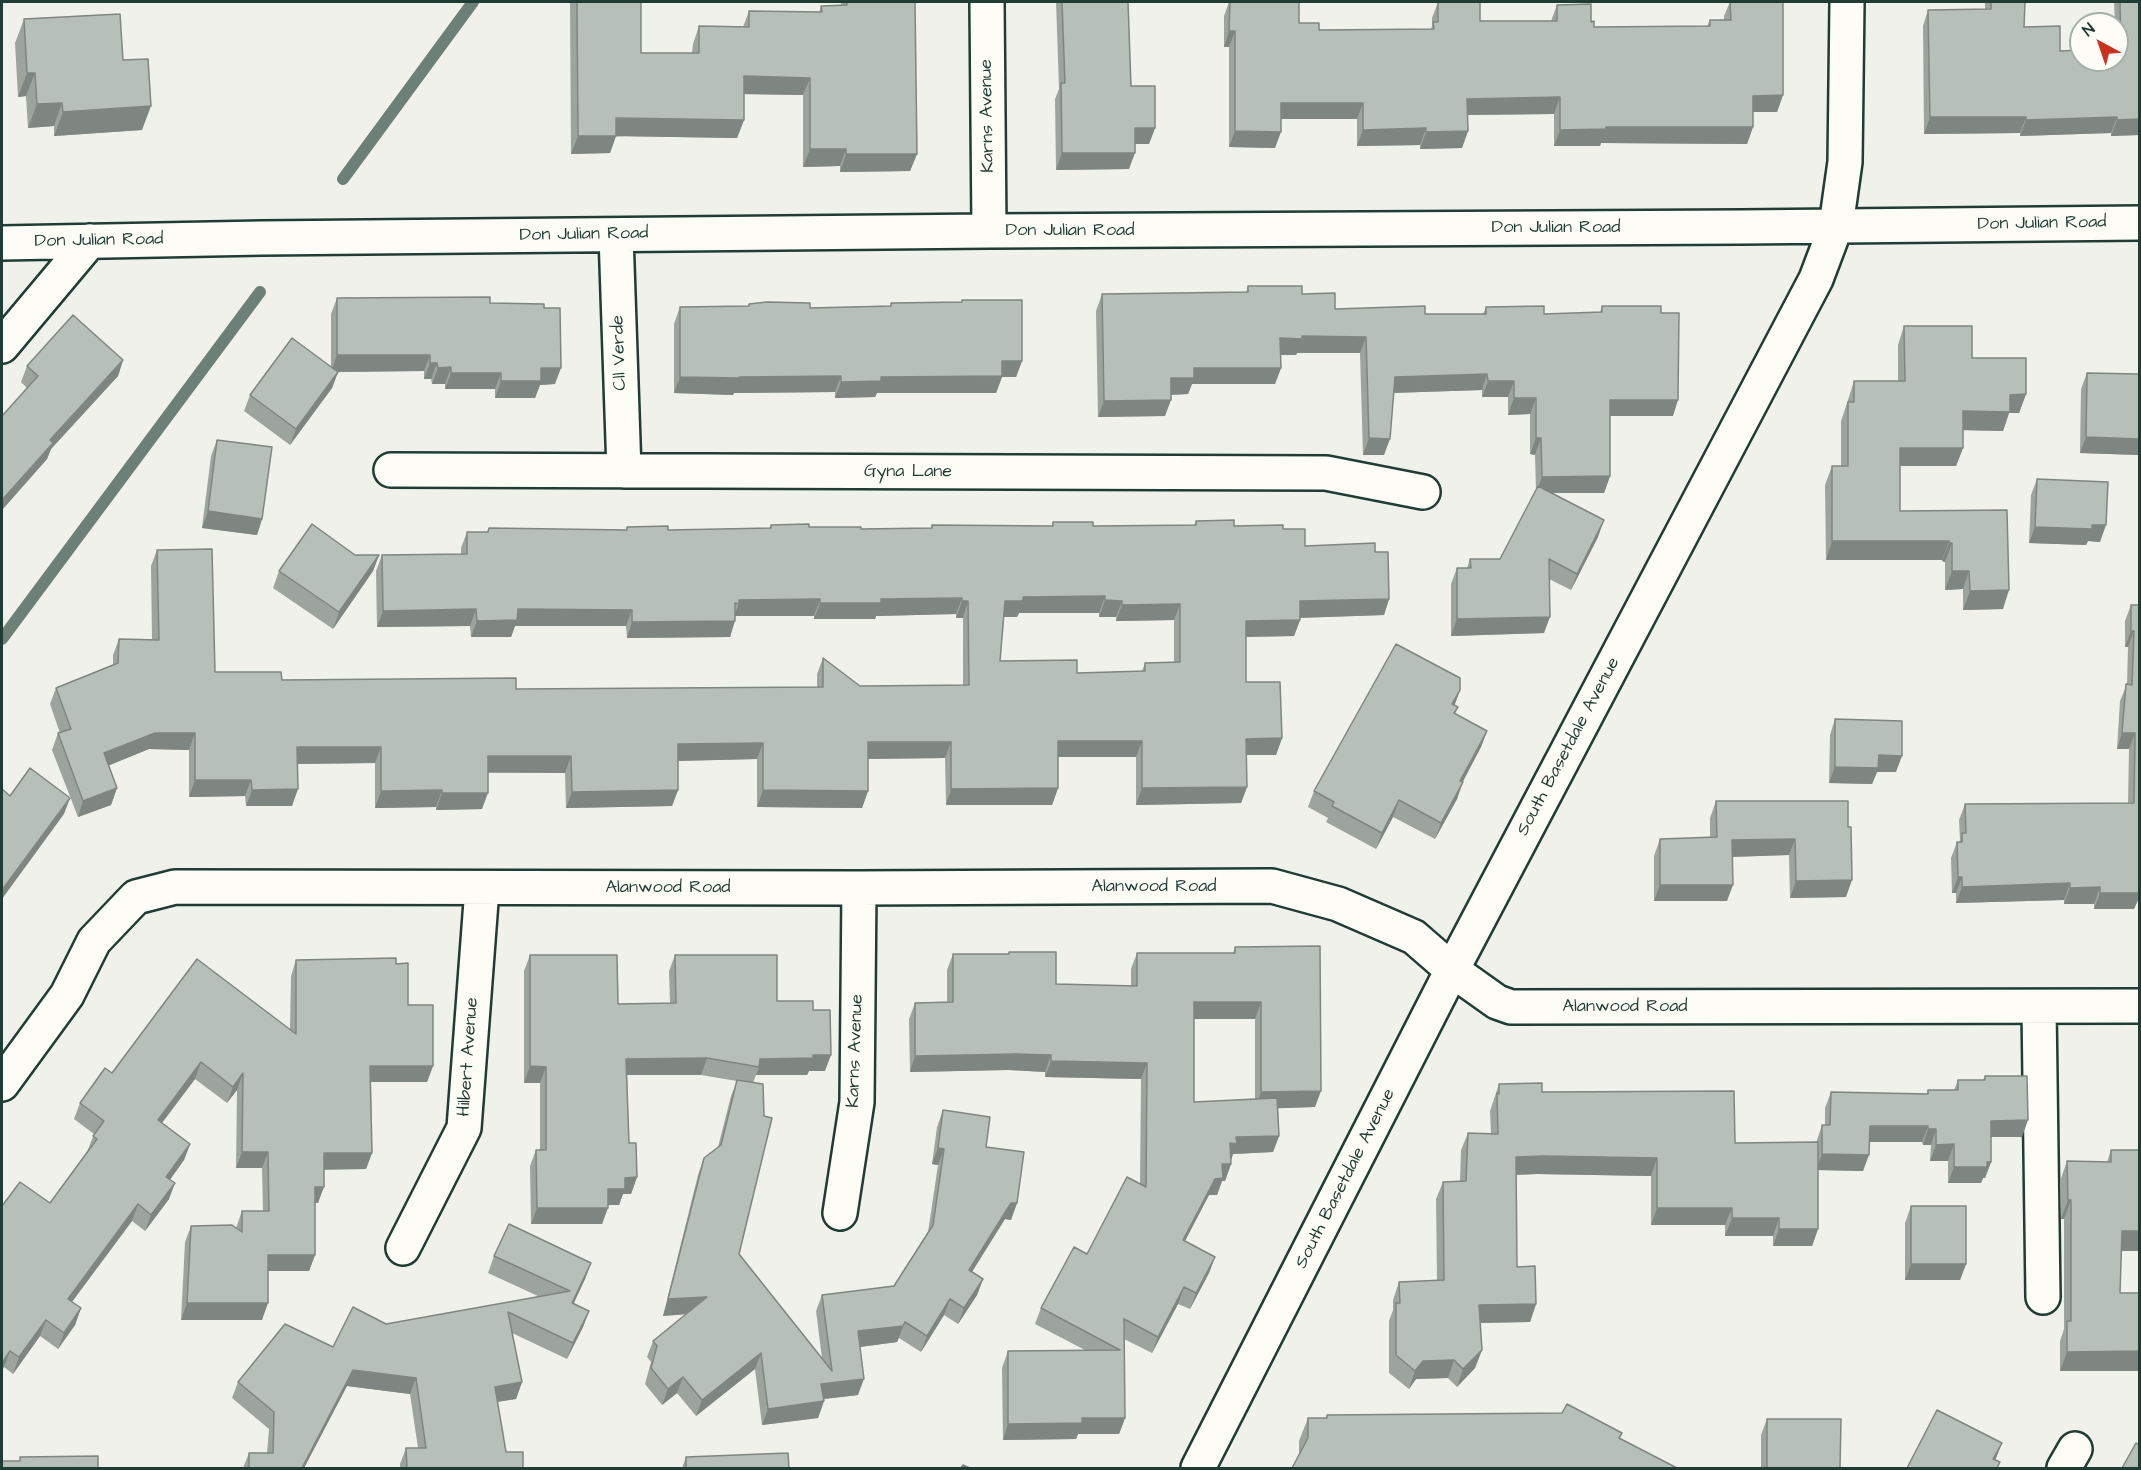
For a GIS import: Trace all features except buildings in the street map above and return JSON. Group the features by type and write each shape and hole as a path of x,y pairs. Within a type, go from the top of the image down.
{"street":[{"name":"Karns Avenue","path":"987,2 989,231"},
{"name":"South Basetdale Avenue","path":"1198,1468 1452,970 1816,279 1836,226 1845,162 1847,2"},
{"name":"Don Julian Road","path":"2,243 989,231 2139,223"},
{"name":"Cll Verde","path":"616,235 624,471"},
{"path":"2,346 90,241"},
{"name":"Gyna Lane","path":"391,470 1326,473 1423,492"},
{"name":"Alanwood Road","path":"2,1084 67,995 94,941 136,897 176,887 1272,886 1338,904 1414,936 1452,970 1497,1002 1511,1007 2139,1006"},
{"name":"Hilbert Avenue","path":"403,1248 464,1128 482,888"},
{"name":"Karns Avenue","path":"840,1213 857,1102 859,888"},
{"path":"2039,1007 2043,1297"}],"waterway":[{"path":"343,179 473,2"},
{"path":"2,639 260,292"}]}
